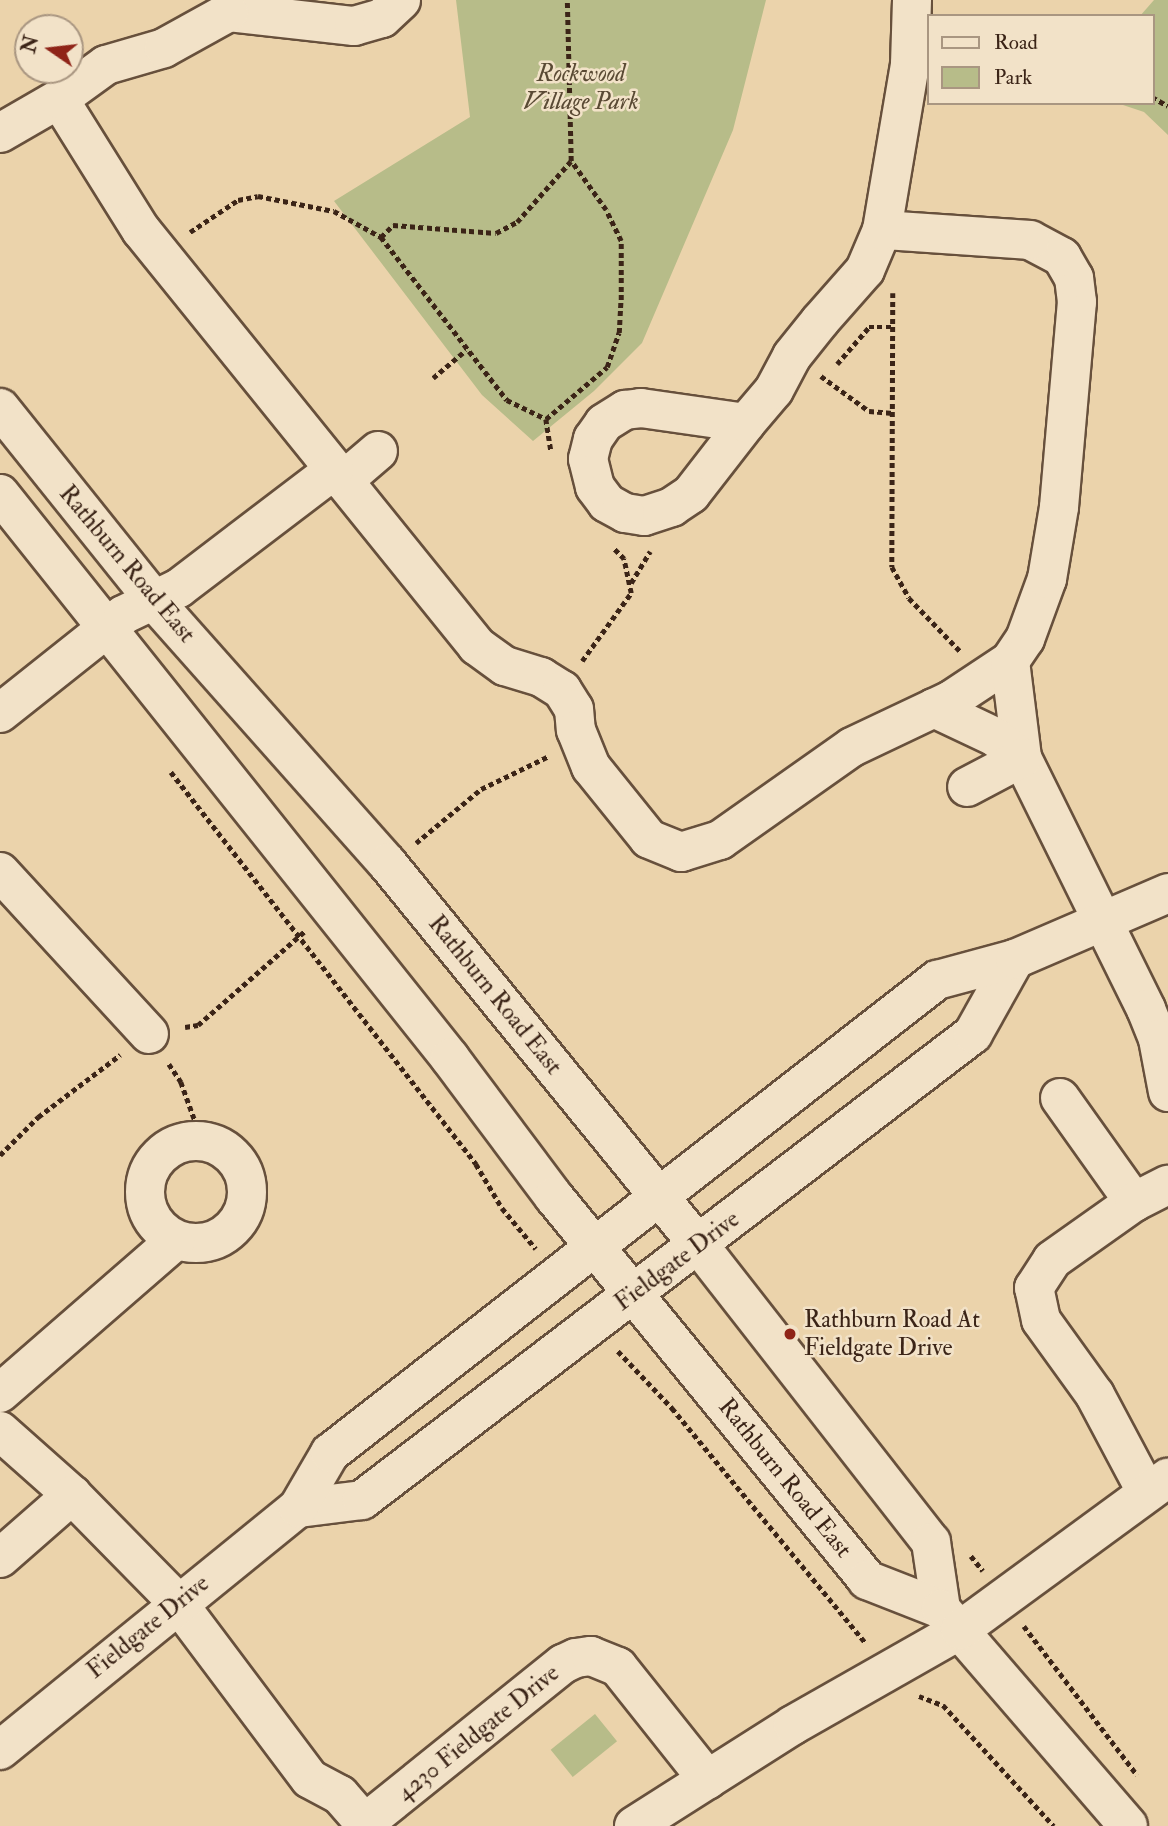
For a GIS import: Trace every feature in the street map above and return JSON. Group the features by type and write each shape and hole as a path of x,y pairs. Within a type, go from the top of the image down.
{"street":[{"path":"0,133 60,99 106,65 164,48 234,6 354,26 382,18 401,0"},
{"path":"746,423 865,270 889,230 910,64 912,0"},
{"path":"60,99 141,230 339,476 477,646 505,666 541,677 561,688 574,709 581,746 592,767 649,839 669,850 692,852 747,822 858,743 934,708 996,670 1025,639 1047,579 1059,507 1077,302 1074,278 1062,257 1030,240 889,230"},
{"name":"Rathburn Road East","path":"0,408 156,603 387,863 698,1244 931,1542 950,1619"},
{"path":"0,713 123,615 156,603 378,451"},
{"name":"Rathburn Road East","path":"0,494 596,1246 867,1580 950,1619 1128,1826"},
{"path":"996,670 1022,758 1103,918 1158,1039 1168,1092"},
{"path":"934,708 995,737 1022,758"},
{"path":"967,787 1022,758"},
{"name":"Fieldgate Drive","path":"0,1750 177,1602 298,1507 330,1453 937,980 1015,959 1103,918 1168,893"},
{"path":"7,896 149,1034"},
{"name":"Fieldgate Drive","path":"298,1507 362,1500 974,1034 1015,959"},
{"path":"1060,1098 1134,1202"},
{"path":"202,1140 220,1146 236,1159 246,1186 243,1214 231,1230 215,1241 195,1244 176,1240 149,1216 145,1179 166,1149 202,1140"},
{"path":"634,1826 793,1725 1157,1484 1041,1320 1034,1296 1046,1265 1134,1202 1168,1185"},
{"path":"0,1393 176,1240"},
{"name":"4230 Fieldgate Drive","path":"0,1431 72,1495 177,1602 310,1779 340,1796 366,1825 563,1664 576,1658 591,1656 618,1667 708,1780"},
{"path":"0,1558 72,1495"}],"path":[{"path":"546,419 607,367 619,333 621,241 606,210 570,161 567,0"},
{"path":"381,237 393,225 496,233 517,222 570,161"},
{"path":"162,254 215,213 238,200 258,196 334,211 381,237 507,400 546,419"},
{"path":"889,230 893,327 892,567 909,598 996,670"},
{"path":"824,378 869,327 893,327"},
{"path":"433,378 466,350"},
{"path":"787,367 824,378 869,411 893,413"},
{"path":"546,419 551,455"},
{"path":"561,688 631,593 624,559 610,545"},
{"path":"387,863 502,777 559,751 581,746"},
{"path":"166,765 476,1164 522,1231"},
{"path":"149,1034 181,1082 202,1140"}],"green space":[{"name":"Rockwood Village Park","path":"456,0 766,0 733,130 642,343 594,391 533,441 482,395 334,201 470,117"},
{"path":"1154,0 1168,0 1168,135 1144,112 1123,105 1154,105 1154,14 1142,14"},
{"path":"595,1714 617,1741 573,1777 551,1750"}],"place":[{"name":"Rathburn Road At Fieldgate Drive","path":"790,1334"}]}
